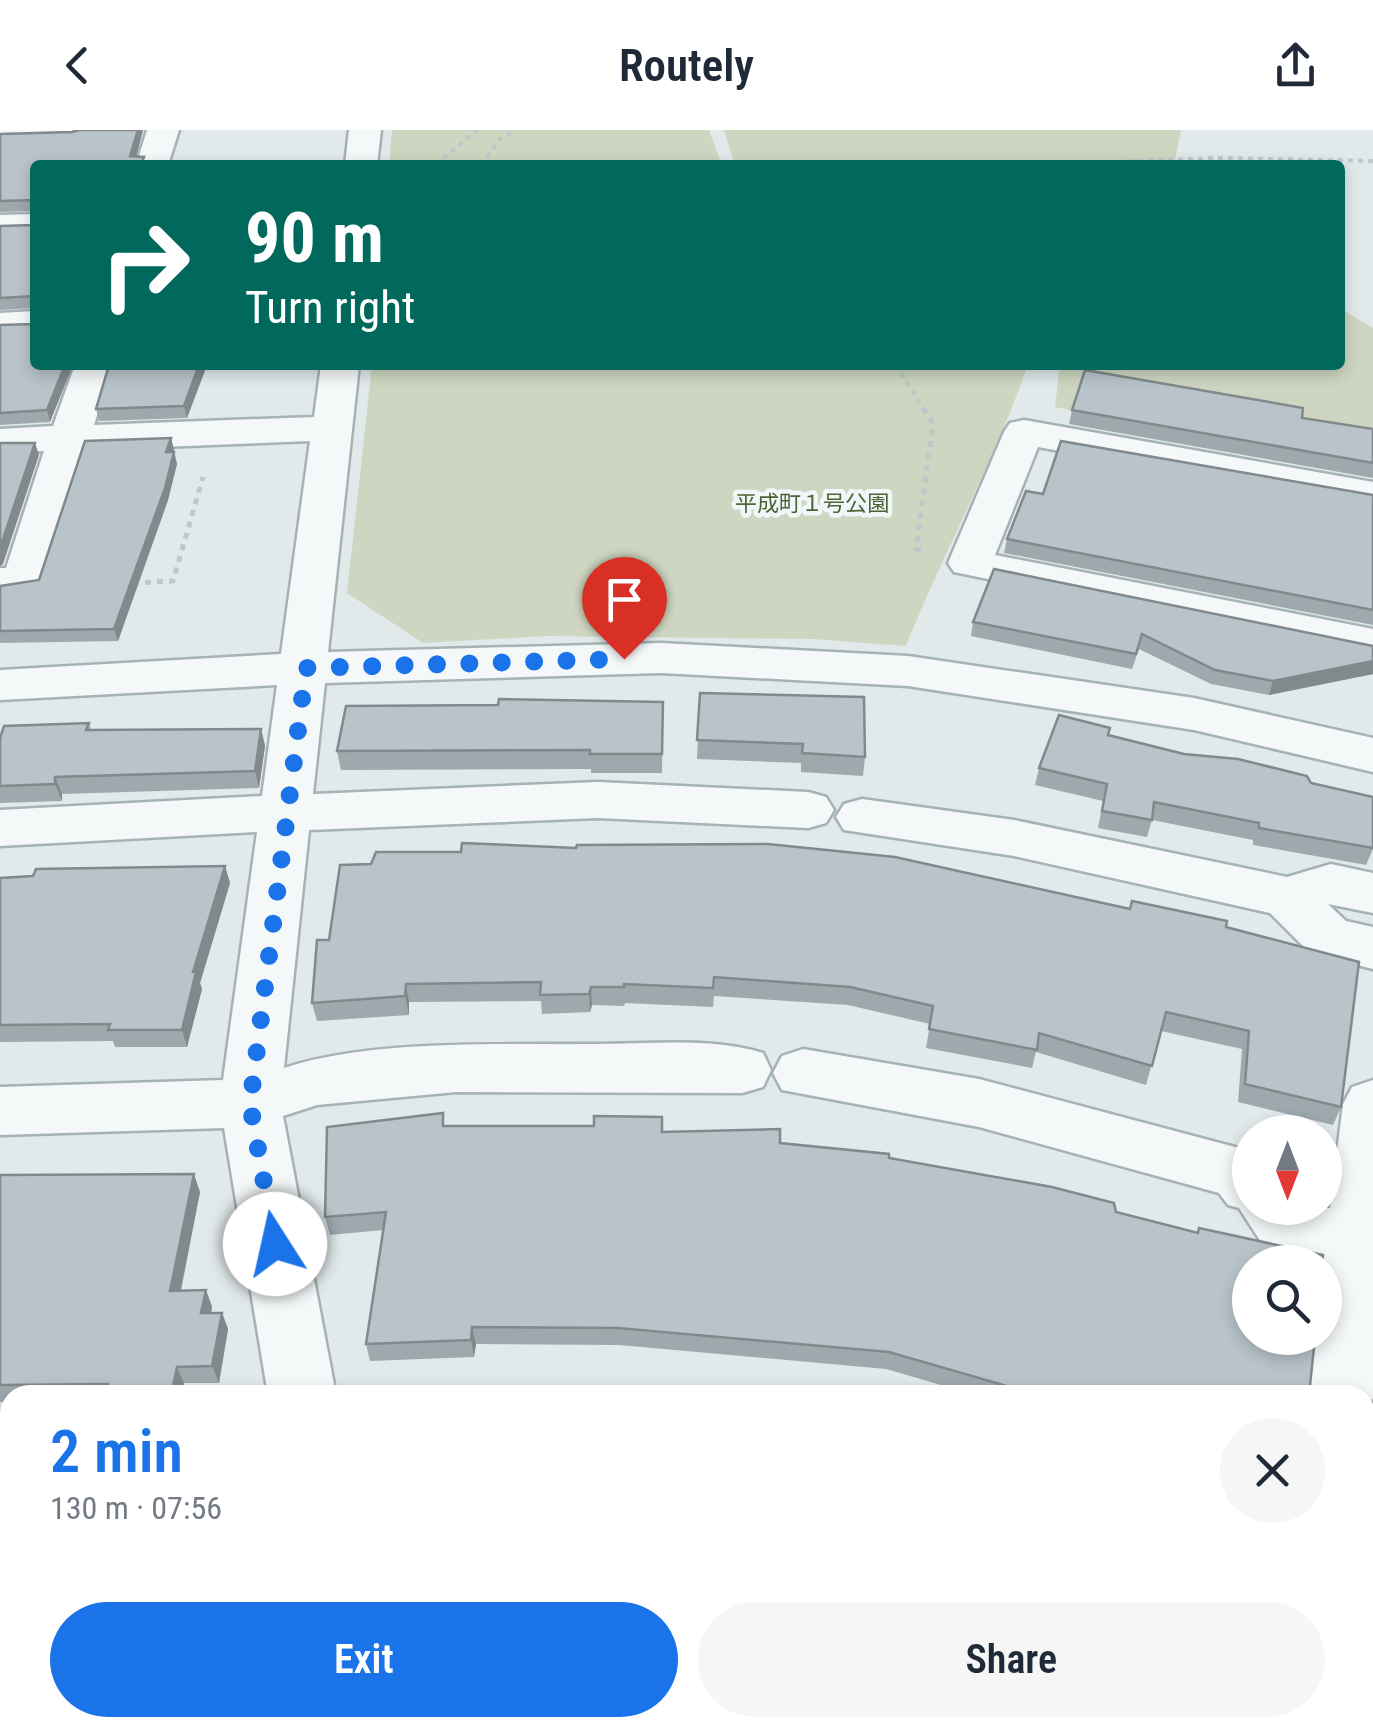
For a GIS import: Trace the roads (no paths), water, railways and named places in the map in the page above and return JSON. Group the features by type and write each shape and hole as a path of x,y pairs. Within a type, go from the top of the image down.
{"street":[{"path":"13,131 74,130"},
{"path":"154,160 163,130"},
{"path":"362,160 365,130"},
{"path":"0,225 30,224"},
{"path":"0,324 30,322"},
{"path":"0,582 24,581 92,370"},
{"path":"300,1385 250,1104 340,370"},
{"path":"0,441 334,428"},
{"path":"1373,495 1024,432 970,563 1373,644"},
{"path":"0,685 306,668 661,658 908,671 1194,714 1373,756"},
{"path":"0,828 598,800 808,810 815,800 838,794 860,806 862,817 1014,838 1287,897 1331,884 1373,893"},
{"path":"1287,897 1329,938 1373,948"},
{"path":"0,1111 250,1104 316,1081 456,1069 742,1070 757,1052 776,1050 794,1058 803,1073 979,1102 1232,1178"},
{"path":"1341,1385 1357,1243 1345,1170 1373,1104"},
{"path":"1294,1225 1357,1243"}],"park label":[{"name":"平成町１号公園","path":"812,503"}]}
